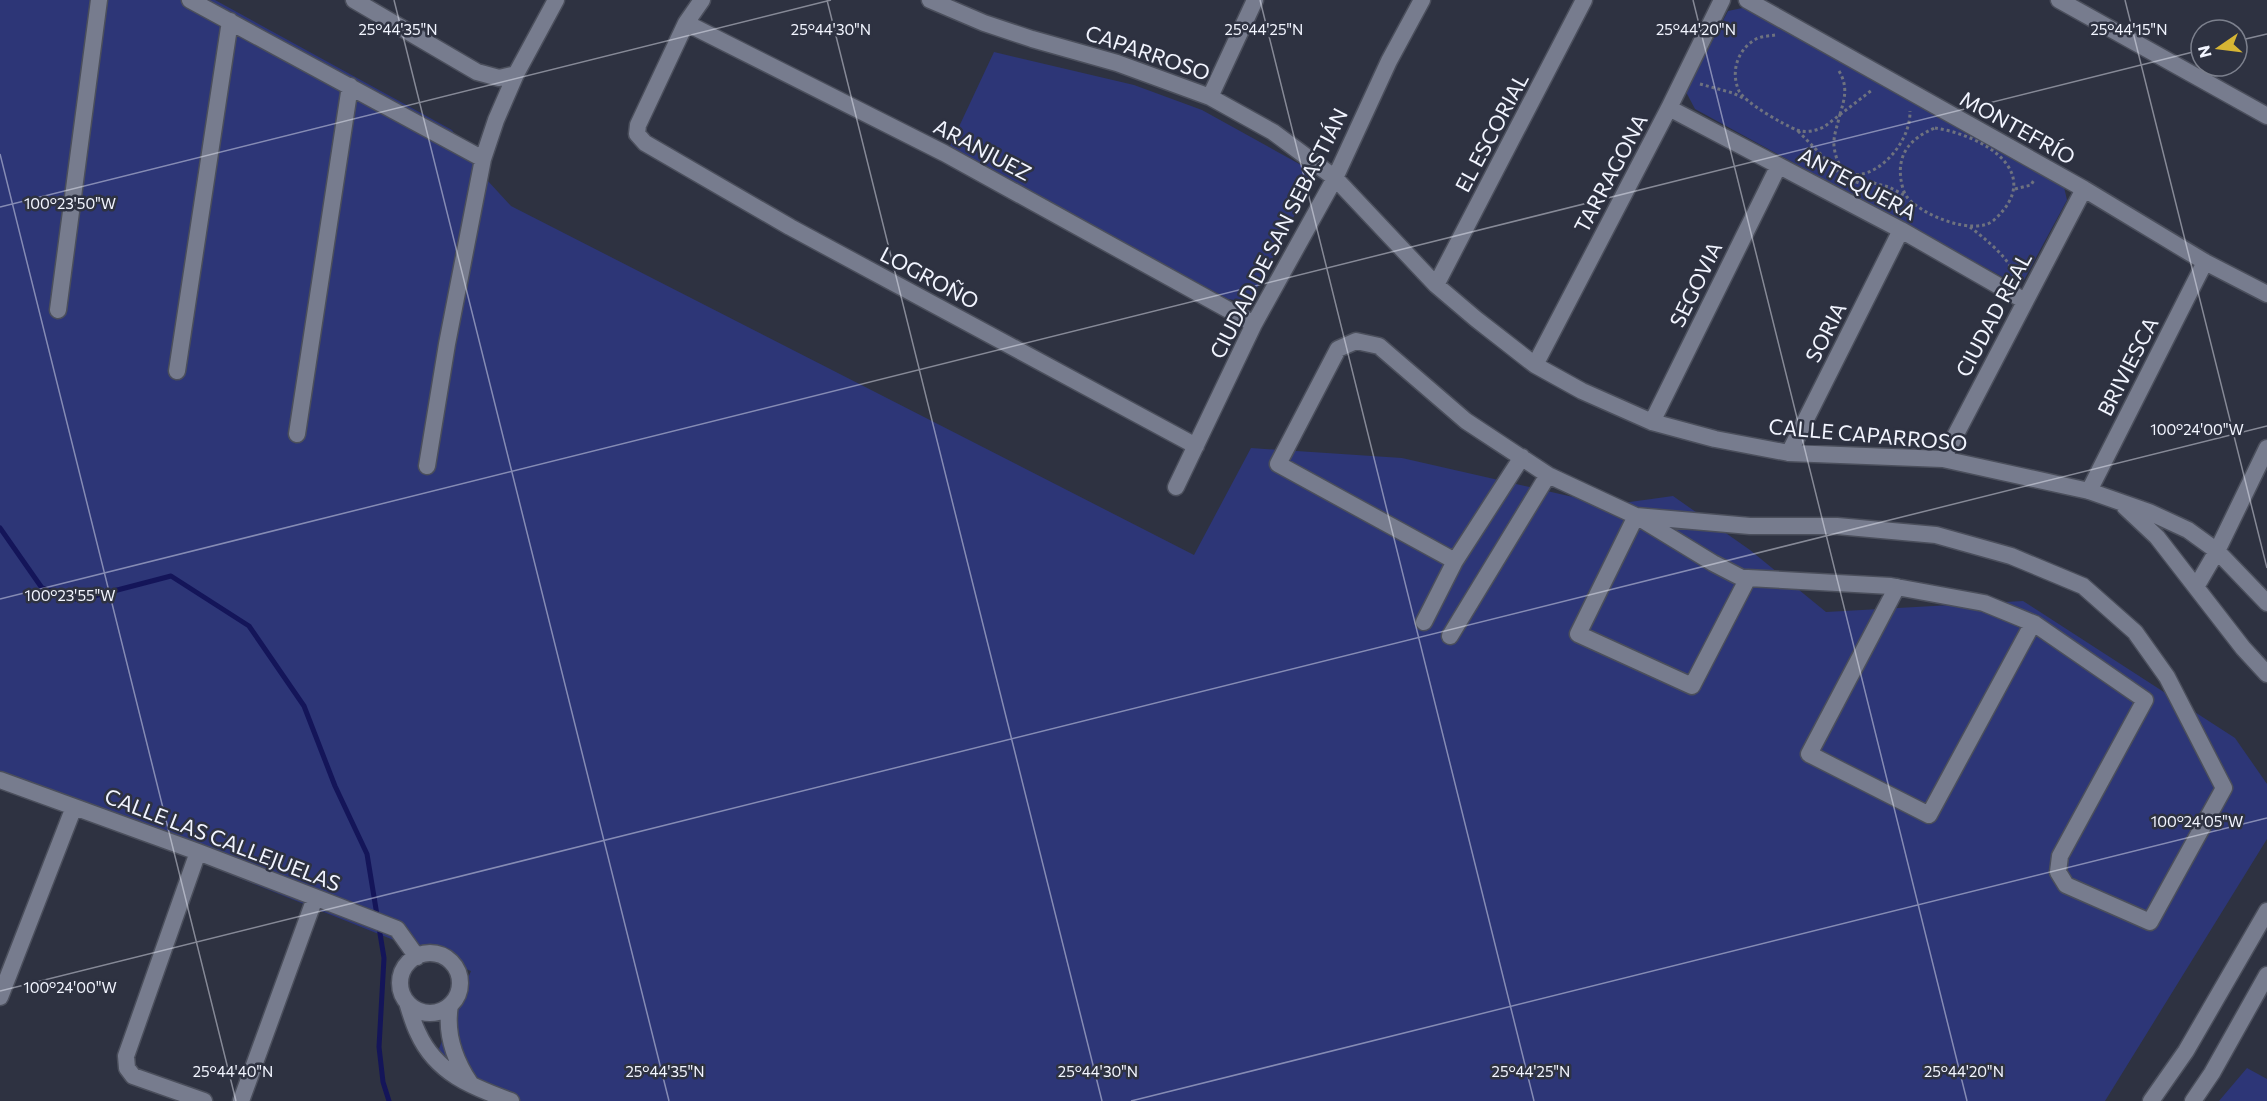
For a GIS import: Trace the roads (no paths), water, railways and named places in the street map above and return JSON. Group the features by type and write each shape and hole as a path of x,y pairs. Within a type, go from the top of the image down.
{"street":[{"path":"58,310 99,0"},
{"path":"190,0 483,159"},
{"path":"354,0 477,72 499,78 516,74"},
{"path":"427,466 447,344 483,159 496,120 516,74 556,0"},
{"path":"686,23 702,0"},
{"name":"CAPARROSO","path":"930,0 984,23 1118,63 1210,97 1272,132 1335,178"},
{"path":"1210,97 1255,0"},
{"name":"CIUDAD DE SAN SEBASTIÁN","path":"1176,487 1254,324 1335,178 1389,61 1422,0"},
{"name":"EL ESCORIAL","path":"1436,285 1584,0"},
{"name":"TARRAGONA","path":"1535,366 1669,108 1722,0"},
{"name":"MONTEFRÍO","path":"1747,0 2084,189 2205,262 2267,294"},
{"path":"2059,0 2267,116"},
{"path":"177,371 230,21"},
{"name":"LOGROÑO","path":"686,23 638,125 637,134 645,143 790,227 1196,446"},
{"name":"ARANJUEZ","path":"686,23 945,153 1254,324"},
{"path":"297,434 350,86"},
{"name":"ANTEQUERA","path":"1669,108 1900,230 2021,298"},
{"name":"SEGOVIA","path":"1652,422 1778,167"},
{"name":"CALLE CAPARROSO","path":"1335,178 1436,285 1535,366 1582,391 1652,422 1715,439 1789,453 1943,459 2089,491 2149,512 2188,530 2217,551 2267,603"},
{"name":"CIUDAD REAL","path":"1943,459 2021,298 2084,189"},
{"name":"SORIA","path":"1789,453 1900,230"},
{"name":"BRIVIESCA","path":"2089,491 2205,262"},
{"path":"1455,561 1278,464 1338,349 1356,341 1379,346 1466,421 1548,474 1636,516 1742,578 1897,587 1984,603 2033,622 2145,700 2060,856 2058,872 2066,885 2150,922 2224,788 2167,676 2134,632 2083,586 2011,555 1936,535 1837,526 1749,526 1636,516"},
{"path":"2196,587 2217,551 2267,448"},
{"path":"1425,622 1455,561 1522,457"},
{"path":"1450,636 1548,474"},
{"name":"CALLE CAPARROSO","path":"2122,504 2157,537 2243,648 2267,674"},
{"path":"1636,516 1578,634 1692,686 1749,578"},
{"path":"1897,587 1809,754 1929,815 2033,622"},
{"name":"CALLE LAS CALLEJUELAS","path":"0,780 198,852 397,929 417,957"},
{"path":"0,997 74,807"},
{"path":"198,852 126,1056 127,1068 133,1076 204,1101"},
{"path":"241,1101 315,898"},
{"path":"2151,1101 2186,1051 2267,911"},
{"path":"407,1002 423,1012 442,1011 450,1005 456,997 459,978 456,969 442,956 433,954 417,957 406,965 402,974 400,983 418,1034 428,1050 450,1074 472,1087 510,1101"},
{"path":"2193,1101 2212,1073 2267,975"},
{"path":"450,1005 447,1021 451,1045 472,1087"}],"waterway":[{"path":"0,528 42,588 79,600 171,576 249,626 304,706 335,786 367,854 384,958 379,1047 383,1082 389,1101"}]}
